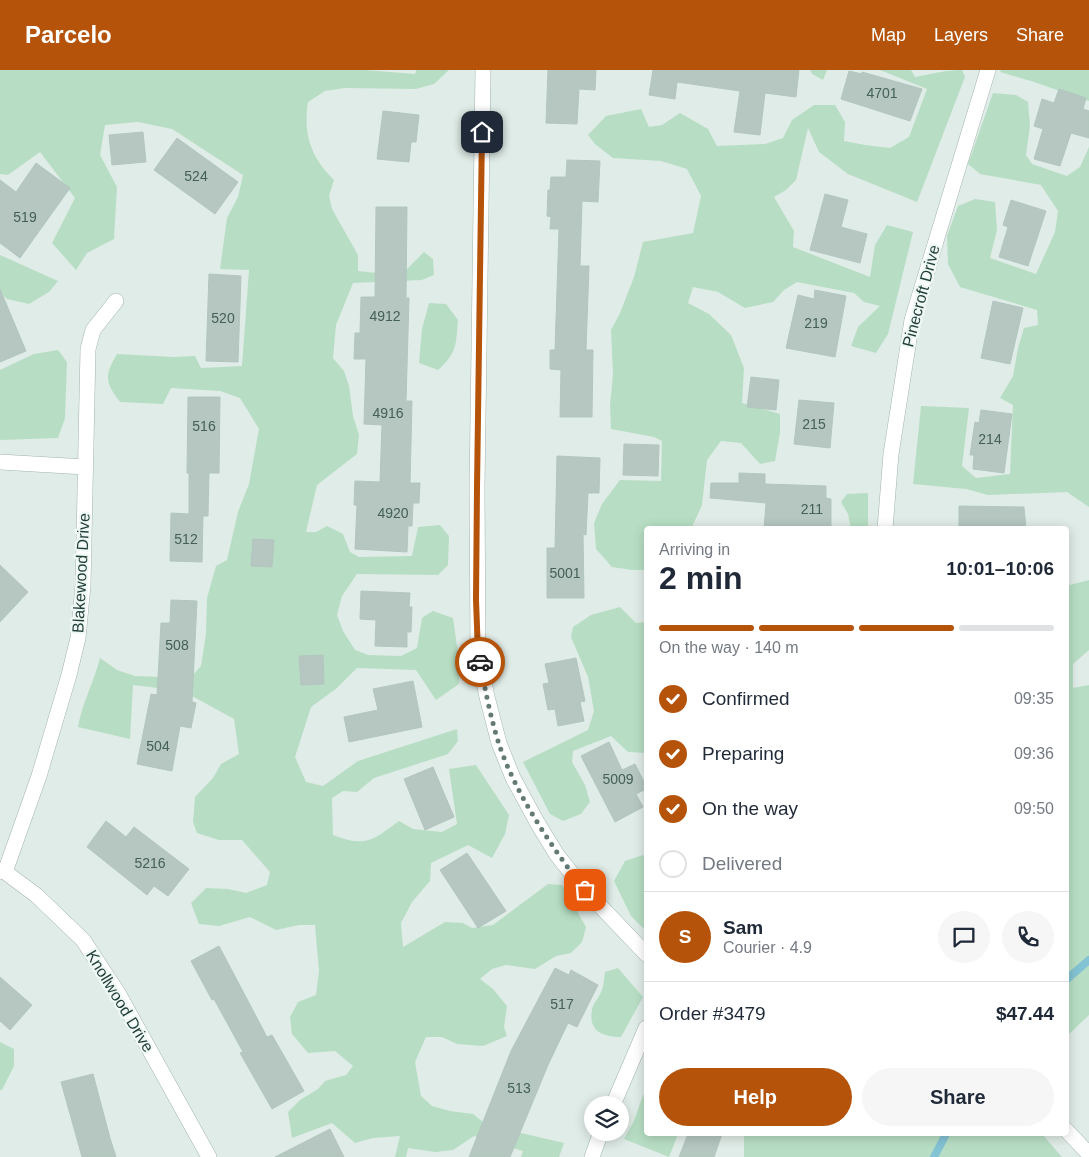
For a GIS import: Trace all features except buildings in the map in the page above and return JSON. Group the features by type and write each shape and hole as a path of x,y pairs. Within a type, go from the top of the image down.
{"street":[{"path":"483,70 477,488 478,653 498,742 534,816 557,855 585,890 644,952"},
{"name":"Pinecroft Drive","path":"885,526 891,454 912,320 988,70"},
{"name":"Blakewood Drive","path":"2,872 39,776 78,638 82,606 88,349 93,330 116,301"},
{"path":"0,462 85,467"},
{"name":"Knollwood Drive","path":"2,872 36,895 83,940 118,993 209,1157"},
{"path":"616,1096 644,1033"},
{"path":"1069,1133 1089,1154"},
{"path":"592,1157 598,1141"}],"green space":[{"path":"0,70 365,70 415,74 416,70 449,70 434,84 416,89 345,88 325,91 308,102 307,125 310,145 320,163 334,180 329,196 332,209 358,255 358,271 387,274 404,272 424,252 433,259 434,275 422,280 353,283 336,325 333,358 344,371 349,386 353,416 359,435 357,454 317,485 306,532 316,532 327,526 343,534 350,552 359,557 412,556 418,527 440,525 449,536 448,565 438,575 357,574 342,596 337,615 343,631 355,650 368,655 401,656 417,648 422,618 433,611 453,618 460,667 459,684 436,700 416,670 357,668 337,688 311,707 295,757 306,782 323,786 358,761 457,729 458,741 448,754 374,778 357,792 343,791 332,798 333,835 354,841 369,840 399,821 413,829 442,832 457,824 449,769 476,765 509,815 505,834 492,858 468,845 431,863 430,881 412,902 401,923 403,947 445,922 463,923 472,928 493,925 548,884 562,885 586,927 582,942 571,953 556,956 535,969 506,965 492,969 480,979 493,989 507,1006 504,1027 507,1036 483,1046 457,1044 442,1037 426,1037 415,1062 421,1096 432,1106 473,1114 487,1125 564,1143 559,1157 521,1157 523,1151 474,1136 453,1150 435,1152 408,1148 406,1157 395,1157 400,1136 373,1138 355,1143 332,1123 292,1138 288,1112 300,1100 318,1089 325,1081 346,1075 353,1066 335,1051 308,1053 292,1034 290,1017 298,1002 316,995 319,971 315,925 299,925 276,930 250,917 219,926 199,924 191,903 206,888 228,889 246,893 267,885 270,872 242,840 219,840 197,833 193,822 195,797 213,778 221,764 239,754 234,719 183,691 133,685 130,739 78,727 82,709 100,658 117,670 135,676 190,678 201,666 206,634 207,598 216,566 227,560 238,512 249,484 259,429 240,398 220,391 171,388 163,404 120,402 111,389 108,373 117,354 174,357 195,356 201,368 242,366 249,270 220,269 227,218 238,197 243,175 172,129 138,122 105,125 100,155 117,187 114,239 87,253 76,270 52,243 75,198 40,152 8,175 0,174"},
{"path":"810,70 827,70 823,80 812,74"},
{"path":"880,70 911,70 915,77 944,71 962,70 965,77 917,202 848,174 819,152 808,128 796,180 786,190 774,197 794,231 793,247 870,277 875,245 887,225 913,232 888,334 876,353 851,346 858,327 880,306 864,302 854,293 797,282 784,290 773,302 745,308 718,292 693,287 688,303 709,314 731,335 744,368 742,403 780,414 780,433 775,461 760,464 741,443 721,441 707,460 702,505 692,526 644,526 644,570 612,567 596,549 594,523 602,504 620,480 661,481 662,441 654,437 611,429 610,405 613,374 611,330 634,277 643,242 693,233 701,196 687,169 661,161 613,158 595,144 588,135 606,116 641,109 649,127 662,125 680,113 708,129 717,146 765,144 783,138 792,120 814,105 835,105 845,122 844,141 890,148 909,137 927,89"},
{"path":"1001,70 1089,70 1089,101 1000,72"},
{"path":"993,93 1016,95 1028,102 1030,126 1026,155 1032,164 1067,176 1080,167 1089,147 1089,507 1067,492 988,495 966,489 913,484 921,406 969,408 962,466 976,478 1010,474 1013,405 1000,398 1013,376 1024,328 1038,325 1037,310 960,287 948,264 947,236 958,206 975,199 995,202 997,230 990,258 1036,274 1055,232 1058,211 1041,185 980,174 968,164"},
{"path":"0,255 58,281 49,292 29,304 7,299 0,292"},
{"path":"429,303 446,304 458,320 457,336 452,353 438,370 419,363 422,329"},
{"path":"58,350 67,362 65,418 58,438 0,440 0,370 34,354"},
{"path":"868,493 868,526 850,526 848,514 841,502 847,494"},
{"path":"1089,580 1089,650 1073,664 1073,688 1089,685 1089,1015 1069,1034 1069,585"},
{"path":"620,607 636,623 644,622 644,753 628,752 611,736 573,751 572,762 585,785 590,802 581,814 563,821 550,814 523,762 588,730 594,711 588,677 571,637 573,627 591,615"},
{"path":"644,856 644,929 631,916 614,881 625,861"},
{"path":"618,968 643,997 621,1037 614,1037 598,1031 592,1023 591,1017 593,1007 603,987 605,972"},
{"path":"0,1042 14,1049 14,1066 2,1090 0,1090"},
{"path":"644,1094 644,1136 677,1136 669,1157 629,1141 629,1130"},
{"path":"744,1136 1044,1136 1062,1157 744,1157"}],"waterway":[{"path":"1069,977 1089,960"},
{"path":"934,1157 945,1136"}],"way so far":[{"path":"480,662 498,742 514,778 557,855 585,890"}],"route":[{"path":"480,662 476,600 482,132"}]}
